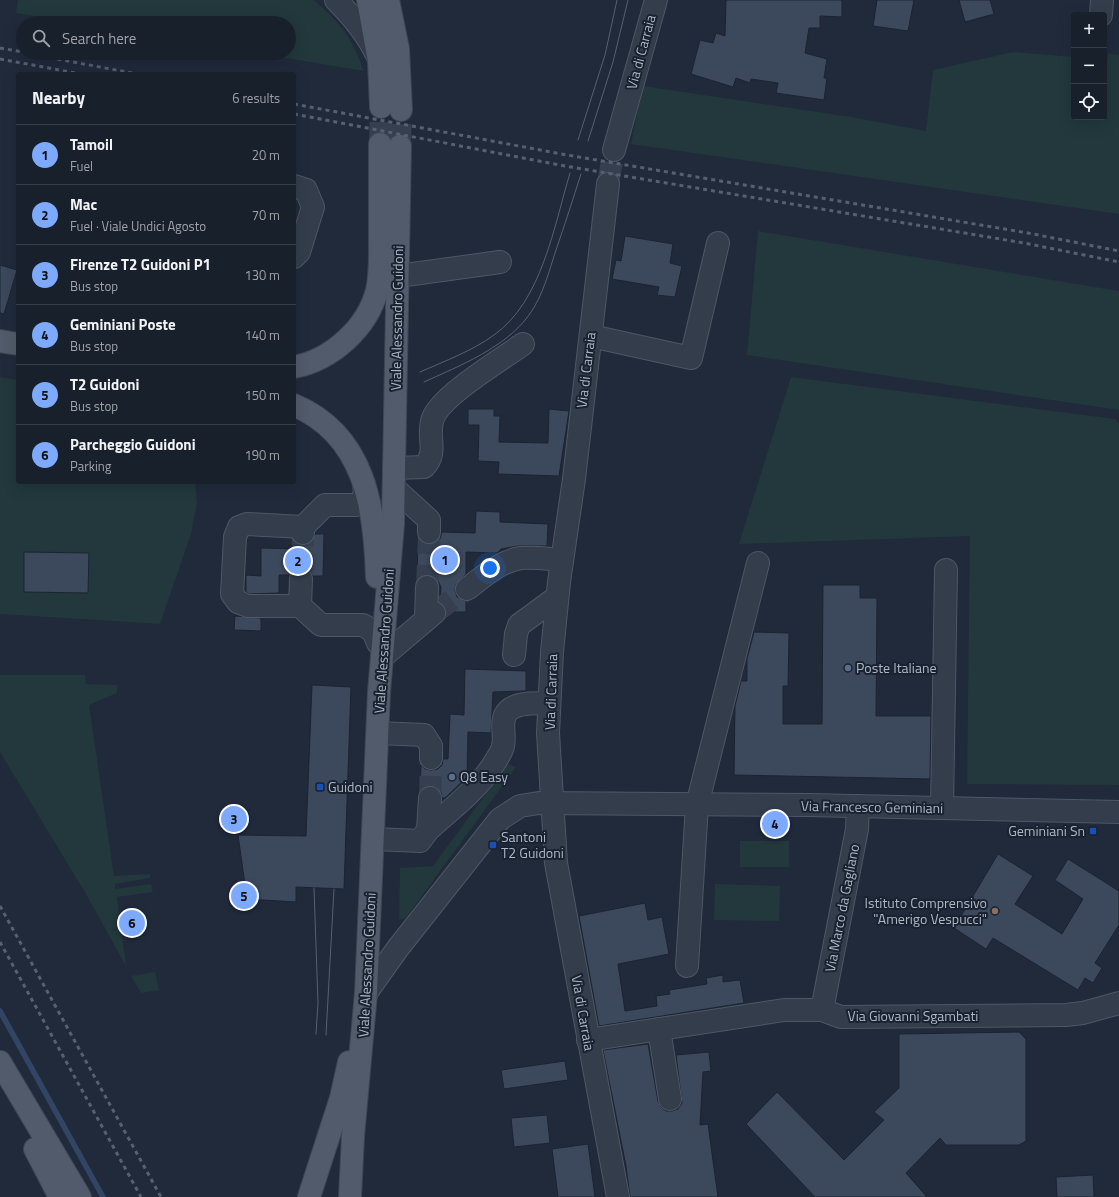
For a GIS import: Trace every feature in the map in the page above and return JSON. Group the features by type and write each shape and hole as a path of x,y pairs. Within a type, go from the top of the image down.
{"main road":[{"path":"368,0 379,61 391,109 398,49 388,0"},
{"name":"Viale Alessandro Guidoni","path":"350,1197 353,1136 366,993 374,840 380,650 391,560 394,478 389,274 390,145"},
{"path":"296,366 326,356 350,335 361,322 389,274"},
{"path":"0,341 16,344"},
{"path":"296,406 318,417 334,431 345,445 364,484 371,503 376,544 380,650"},
{"path":"309,1197 340,1098 366,993"},
{"path":"0,1062 80,1197"},
{"path":"0,1080 60,1197"}],"street":[{"path":"336,0 362,30 379,61"},
{"path":"394,30 397,0"},
{"path":"1102,0 1102,12"},
{"name":"Via di Carraia","path":"614,150 652,4"},
{"name":"Via di Carraia","path":"608,184 591,336 557,597 548,733 556,862 618,1197"},
{"path":"296,187 306,190 312,207 299,252 296,255"},
{"path":"591,336 691,358 718,243"},
{"path":"389,274 500,262"},
{"path":"429,532 429,520 394,478 424,467 430,461 431,426 433,417 443,402 523,344"},
{"path":"364,484 365,494 361,503 356,505 325,505 303,530 247,524 239,527 235,537 232,594 238,602 248,606 300,606 321,625 363,625 373,631 380,650 430,616 427,586"},
{"path":"467,589 497,567 509,561 521,558 562,560"},
{"path":"687,966 697,804 758,563"},
{"path":"942,808 946,570"},
{"path":"300,606 301,579"},
{"path":"514,655 516,634 520,625 557,597"},
{"path":"374,840 420,841 428,830 473,788 493,766 503,746 504,717 508,711 514,706 523,704 549,703"},
{"path":"378,733 424,735 431,746 431,758"},
{"path":"428,830 430,798"},
{"name":"Via Francesco Geminiani","path":"366,993 398,948 500,818 508,812 524,805 552,803 697,804 1119,812"},
{"name":"Via Marco da Gagliano","path":"822,1010 857,829 858,806"},
{"name":"Via Giovanni Sgambati","path":"588,1040 784,1010 822,1010 841,1017 1066,1016 1119,1003"},
{"path":"659,1029 670,1099"}],"green space":[{"path":"18,0 314,0 332,16 345,32 360,59 364,71 296,60 296,16 34,16 16,13"},
{"path":"1013,52 1071,57 1071,120 1107,120 1108,53 1119,55 1119,214 631,144 643,86 851,117 926,131 933,70"},
{"path":"758,231 1119,291 1119,410 747,355"},
{"path":"0,377 16,380 16,484 195,484 197,503 191,534 160,624 0,614"},
{"path":"791,377 1115,419 1119,424 1119,785 967,784 970,536 739,544"},
{"path":"0,675 85,675 86,684 117,685 117,693 89,705 114,876 150,874 150,878 115,884 115,889 151,884 153,892 117,897 126,966 86,894 0,752"},
{"path":"508,764 516,767 405,919 399,919 400,868 433,866"},
{"path":"740,841 789,841 789,867 740,867"},
{"path":"715,884 780,886 779,921 714,920"},
{"path":"155,972 159,990 141,993 131,976"}],"building":[{"path":"726,0 842,0 842,17 820,16 820,28 809,28 805,53 827,59 824,78 827,78 824,100 776,93 778,83 751,79 750,83 736,78 733,87 691,74 700,40 713,43 716,33 725,36"},
{"path":"877,0 914,0 908,31 873,26"},
{"path":"959,0 990,0 994,14 965,22"},
{"path":"625,236 673,244 670,263 682,266 675,297 657,295 659,287 612,279 616,260 621,261"},
{"path":"0,265 16,270 16,273 4,314 0,313"},
{"path":"468,409 494,409 494,416 500,416 499,442 548,443 549,409 569,411 559,476 498,474 499,462 478,461 479,425 468,425"},
{"path":"476,511 500,512 500,522 548,524 547,546 518,546 501,549 497,553 466,552 466,574 456,584 455,590 457,597 466,601 466,612 446,612 444,605 440,603 441,587 438,581 433,576 428,575 421,576 417,579 418,538 423,543 429,544 435,543 440,539 442,532 475,533"},
{"path":"315,534 324,534 323,576 313,576 308,569 301,567 295,568 290,575 279,575 279,593 250,594 246,592 246,575 261,576 261,548 301,549 301,545 310,544"},
{"path":"24,552 89,553 88,593 24,592"},
{"path":"823,585 860,585 860,598 877,598 876,716 931,716 930,779 734,775 735,706 741,681 747,681 747,659 754,632 789,633 788,686 783,686 783,724 822,724"},
{"path":"235,616 261,618 261,631 234,630"},
{"path":"465,669 526,671 526,691 493,692 491,733 468,732 467,777 445,798 442,798 441,792 437,787 430,786 420,790 421,765 425,769 438,769 442,765 443,759 448,759 450,714 464,715"},
{"path":"312,685 351,687 344,889 296,887 296,902 247,899 238,835 306,836"},
{"path":"998,854 1033,876 1015,904 1062,934 1083,899 1055,880 1068,859 1119,891 1119,925 1095,963 1102,968 1093,983 1085,978 1078,990 993,938 986,949 954,928"},
{"path":"645,903 648,920 662,917 669,954 618,964 625,1011 657,1006 656,996 670,994 669,990 707,984 706,978 723,975 723,982 740,980 744,1003 599,1026 579,916"},
{"path":"1019,1032 1026,1039 1026,1141 1019,1145 946,1145 940,1138 906,1173 927,1197 815,1197 746,1124 777,1092 844,1160 884,1120 874,1112 899,1088 899,1034"},
{"path":"648,1044 658,1101 661,1107 666,1111 678,1109 682,1103 676,1055 709,1052 711,1071 703,1072 700,1125 708,1124 718,1197 630,1197 626,1166 603,1050"},
{"path":"565,1061 568,1080 504,1089 501,1070"},
{"path":"547,1115 550,1143 514,1147 511,1118"},
{"path":"588,1144 595,1197 558,1197 552,1149"},
{"path":"1093,1175 1094,1197 1057,1197 1056,1177"}],"waterway":[{"path":"0,1011 103,1197"}],"tunnel":[{"path":"380,144 381,107"},
{"path":"400,146 401,110"},
{"path":"608,184 614,150"},
{"path":"427,587 429,532"},
{"path":"301,579 303,533"},
{"path":"434,613 467,589"},
{"path":"430,798 431,758"}],"tram line":[{"path":"578,140 605,55 617,0"},
{"path":"588,141 613,62 628,0"},
{"path":"420,372 486,341 510,320 524,303 535,283 552,239 570,173"},
{"path":"424,382 467,362 495,346 519,327 529,315 534,308 545,283 581,174"},
{"path":"314,888 318,1003 316,1034"},
{"path":"326,1035 334,889"}],"railway":[{"path":"0,48 16,51"},
{"path":"0,59 70,72"},
{"path":"63,60 126,72"},
{"path":"296,104 567,155 1028,233 1119,251"},
{"path":"296,114 565,166 1024,243 1119,262"},
{"path":"0,906 161,1197"},
{"path":"0,942 141,1197"}],"place":[{"name":"Tamoil","path":"445,560"},
{"name":"Mac","path":"298,561"},
{"name":"Poste Italiane","path":"848,668"},
{"name":"Q8 Easy","path":"452,777"},
{"name":"Guidoni","path":"320,787"},
{"name":"Firenze T2 Guidoni P1","path":"234,819"},
{"name":"Geminiani Poste","path":"775,824"},
{"name":"Geminiani Sn","path":"1093,831"},
{"name":"Santoni T2 Guidoni","path":"493,845"},
{"name":"T2 Guidoni","path":"244,896"},
{"name":"Istituto Comprensivo \"Amerigo Vespucci\"","path":"995,911"},
{"name":"Parcheggio Guidoni","path":"132,923"}]}
